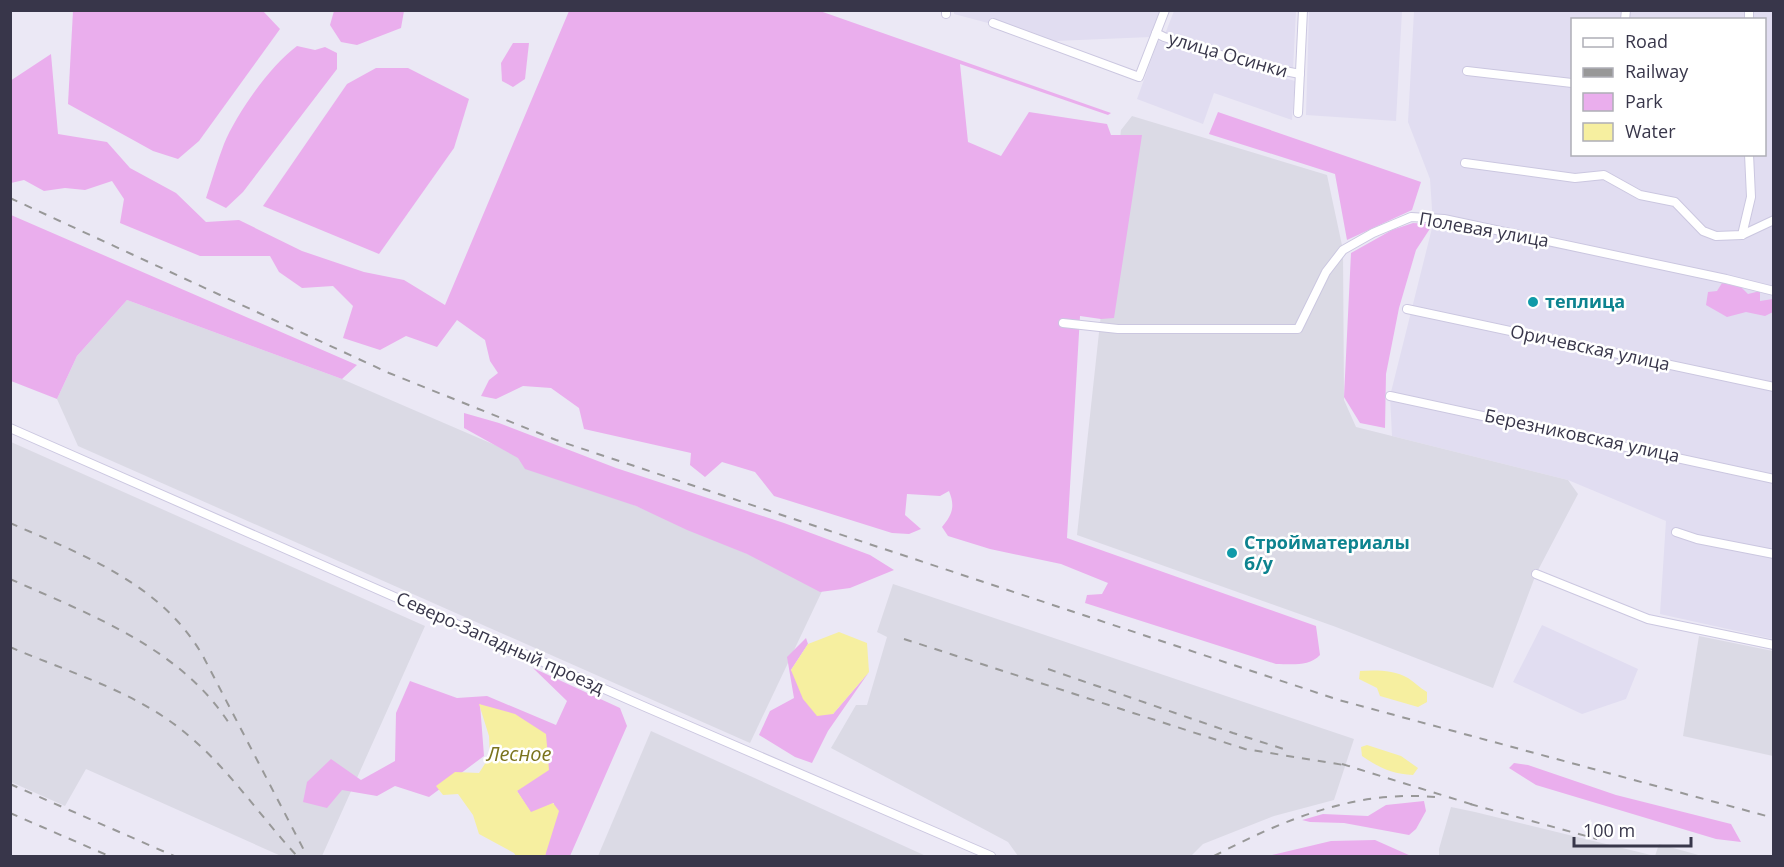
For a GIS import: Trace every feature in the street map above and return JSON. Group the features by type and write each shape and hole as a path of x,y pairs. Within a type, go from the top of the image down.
{"street":[{"path":"993,23 1139,77 1165,10"},
{"path":"1298,113 1304,10"},
{"name":"улица Осинки","path":"1156,33 1249,64 1300,74"},
{"path":"1467,71 1571,83"},
{"path":"1742,235 1751,197 1749,156"},
{"path":"1465,163 1575,178 1604,175 1640,195 1676,202 1704,231 1716,236 1742,235 1773,220"},
{"name":"Полевая улица","path":"1063,323 1118,329 1298,329 1326,272 1343,250 1373,233 1411,217 1444,219 1773,291"},
{"name":"Оричевская улица","path":"1407,309 1773,387"},
{"name":"Березниковская улица","path":"1390,396 1773,479"},
{"name":"Северо-Западный проезд","path":"10,428 991,856"},
{"path":"1676,532 1773,554"},
{"path":"1536,574 1648,619 1773,645"}],"shaded area":[{"path":"954,10 1162,11 1151,37 1055,41 954,14"},
{"path":"1174,11 1296,11 1293,70 1250,61 1165,34"},
{"path":"1309,11 1402,11 1396,121 1306,115"},
{"path":"1414,11 1773,11 1773,639 1660,614 1666,521 1568,480 1392,436 1390,396 1433,224 1430,179 1408,122"},
{"path":"1158,41 1295,81 1292,120 1214,93 1203,124 1137,99"},
{"path":"1132,116 1327,175 1343,250 1344,400 1356,427 1568,480 1578,494 1536,574 1493,688 1336,627 1077,535 1121,130"},
{"path":"127,300 342,379 824,587 750,743 78,446 57,399 77,356"},
{"path":"11,442 425,626 322,856 281,856 86,769 65,806 11,782"},
{"path":"893,584 1354,739 1334,800 1274,816 1203,844 1191,856 1018,856 1008,842 831,748 856,705 867,705 887,637 877,632"},
{"path":"1542,625 1638,669 1626,699 1582,714 1513,682"},
{"path":"1699,636 1773,651 1773,756 1683,736"},
{"path":"651,731 926,856 598,856"},
{"path":"1451,807 1475,812 1655,856 1439,856"},
{"path":"1659,844 1702,856 1655,856"}],"green space":[{"path":"334,10 404,11 401,28 357,45 341,42 330,25"},
{"path":"73,11 263,11 280,29 199,141 178,159 153,151 68,104"},
{"path":"569,11 820,11 1111,113 1108,115 960,64 968,142 1001,156 1029,112 1107,124 1111,135 1142,135 1114,318 1080,316 1067,538 1316,626 1320,655 1305,663 1276,664 1085,603 1087,595 1102,594 1108,583 1061,564 990,549 948,536 942,527 952,510 949,491 940,496 907,494 905,515 921,529 909,534 892,533 774,496 755,472 722,462 705,477 690,465 691,453 584,429 579,408 551,388 523,386 496,399 481,396 489,380 498,373 490,361 485,340 457,320 437,347 406,336 380,350 343,338 353,306 333,286 302,288 279,272 270,256 200,256 120,223 124,199 112,181 85,190 65,188 44,191 24,180 11,183 10,81 51,54 58,134 107,142 130,168 176,193 206,222 239,220 302,251 364,272 404,280 445,305"},
{"path":"513,43 529,43 525,79 513,87 502,81 501,63"},
{"path":"297,46 315,50 325,47 337,53 337,69 243,192 226,208 206,198 224,144 237,118 265,78"},
{"path":"376,68 408,68 469,99 454,148 379,254 263,206 347,84"},
{"path":"1218,112 1421,182 1412,210 1347,240 1335,174 1209,134"},
{"path":"11,215 357,365 342,379 127,300 77,356 57,399 11,381"},
{"path":"1413,223 1433,224 1416,250 1399,308 1386,374 1385,428 1360,423 1344,397 1351,253 1392,230"},
{"path":"1722,283 1741,287 1748,294 1760,291 1760,301 1773,299 1773,312 1765,316 1746,312 1727,317 1706,305 1708,292 1717,291"},
{"path":"464,413 499,423 616,468 784,523 870,555 894,570 850,588 820,592 747,554 636,506 525,469 518,458 464,428"},
{"path":"806,638 808,644 791,670 833,714 869,672 828,731 812,763 795,757 759,735 770,711 794,698 787,657"},
{"path":"533,668 620,708 627,726 570,856 545,856 554,803 531,813 517,791 480,704 484,756 429,797 395,786 377,796 342,790 327,808 303,802 307,782 331,759 361,780 395,761 396,713 410,681 457,698 487,696 556,725 567,701"},
{"path":"1514,763 1528,765 1616,795 1731,824 1741,842 1716,839 1536,785 1509,768"},
{"path":"1424,801 1426,811 1416,829 1409,835 1344,823 1302,820 1323,814 1368,816 1386,805"},
{"path":"1375,840 1411,856 1268,856 1331,841"}],"water":[{"path":"839,632 867,643 869,672 833,714 817,716 803,699 791,670 808,644"},
{"path":"1360,671 1385,671 1403,675 1427,692 1427,702 1418,707 1380,696 1377,688 1359,679"},
{"name":"Лесное","path":"479,704 515,714 546,734 549,770 517,791 531,812 553,803 559,811 545,856 516,856 479,834 473,815 458,794 443,795 436,786 455,772 479,773 490,756 489,736"},
{"path":"1367,745 1401,756 1418,768 1413,775 1380,767 1362,756 1361,747"}],"railway":[{"path":"10,198 389,373 556,440 1339,700 1774,818"},
{"path":"10,523 93,560 119,575 144,591 167,610 187,632 204,658 307,856"},
{"path":"10,579 103,621 162,656 188,676 212,700 232,728"},
{"path":"904,639 1245,749 1350,766"},
{"path":"10,647 122,693 164,717 214,760 297,856"},
{"path":"1048,669 1287,750"},
{"path":"1342,764 1477,806"},
{"path":"10,784 174,856"},
{"path":"1214,856 1266,831 1320,810 1376,798 1435,797"},
{"path":"1470,804 1597,839"},
{"path":"10,813 109,856"}],"place":[{"name":"теплица","path":"1533,302"},
{"name":"Стройматериалы б/у","path":"1232,553"}]}
